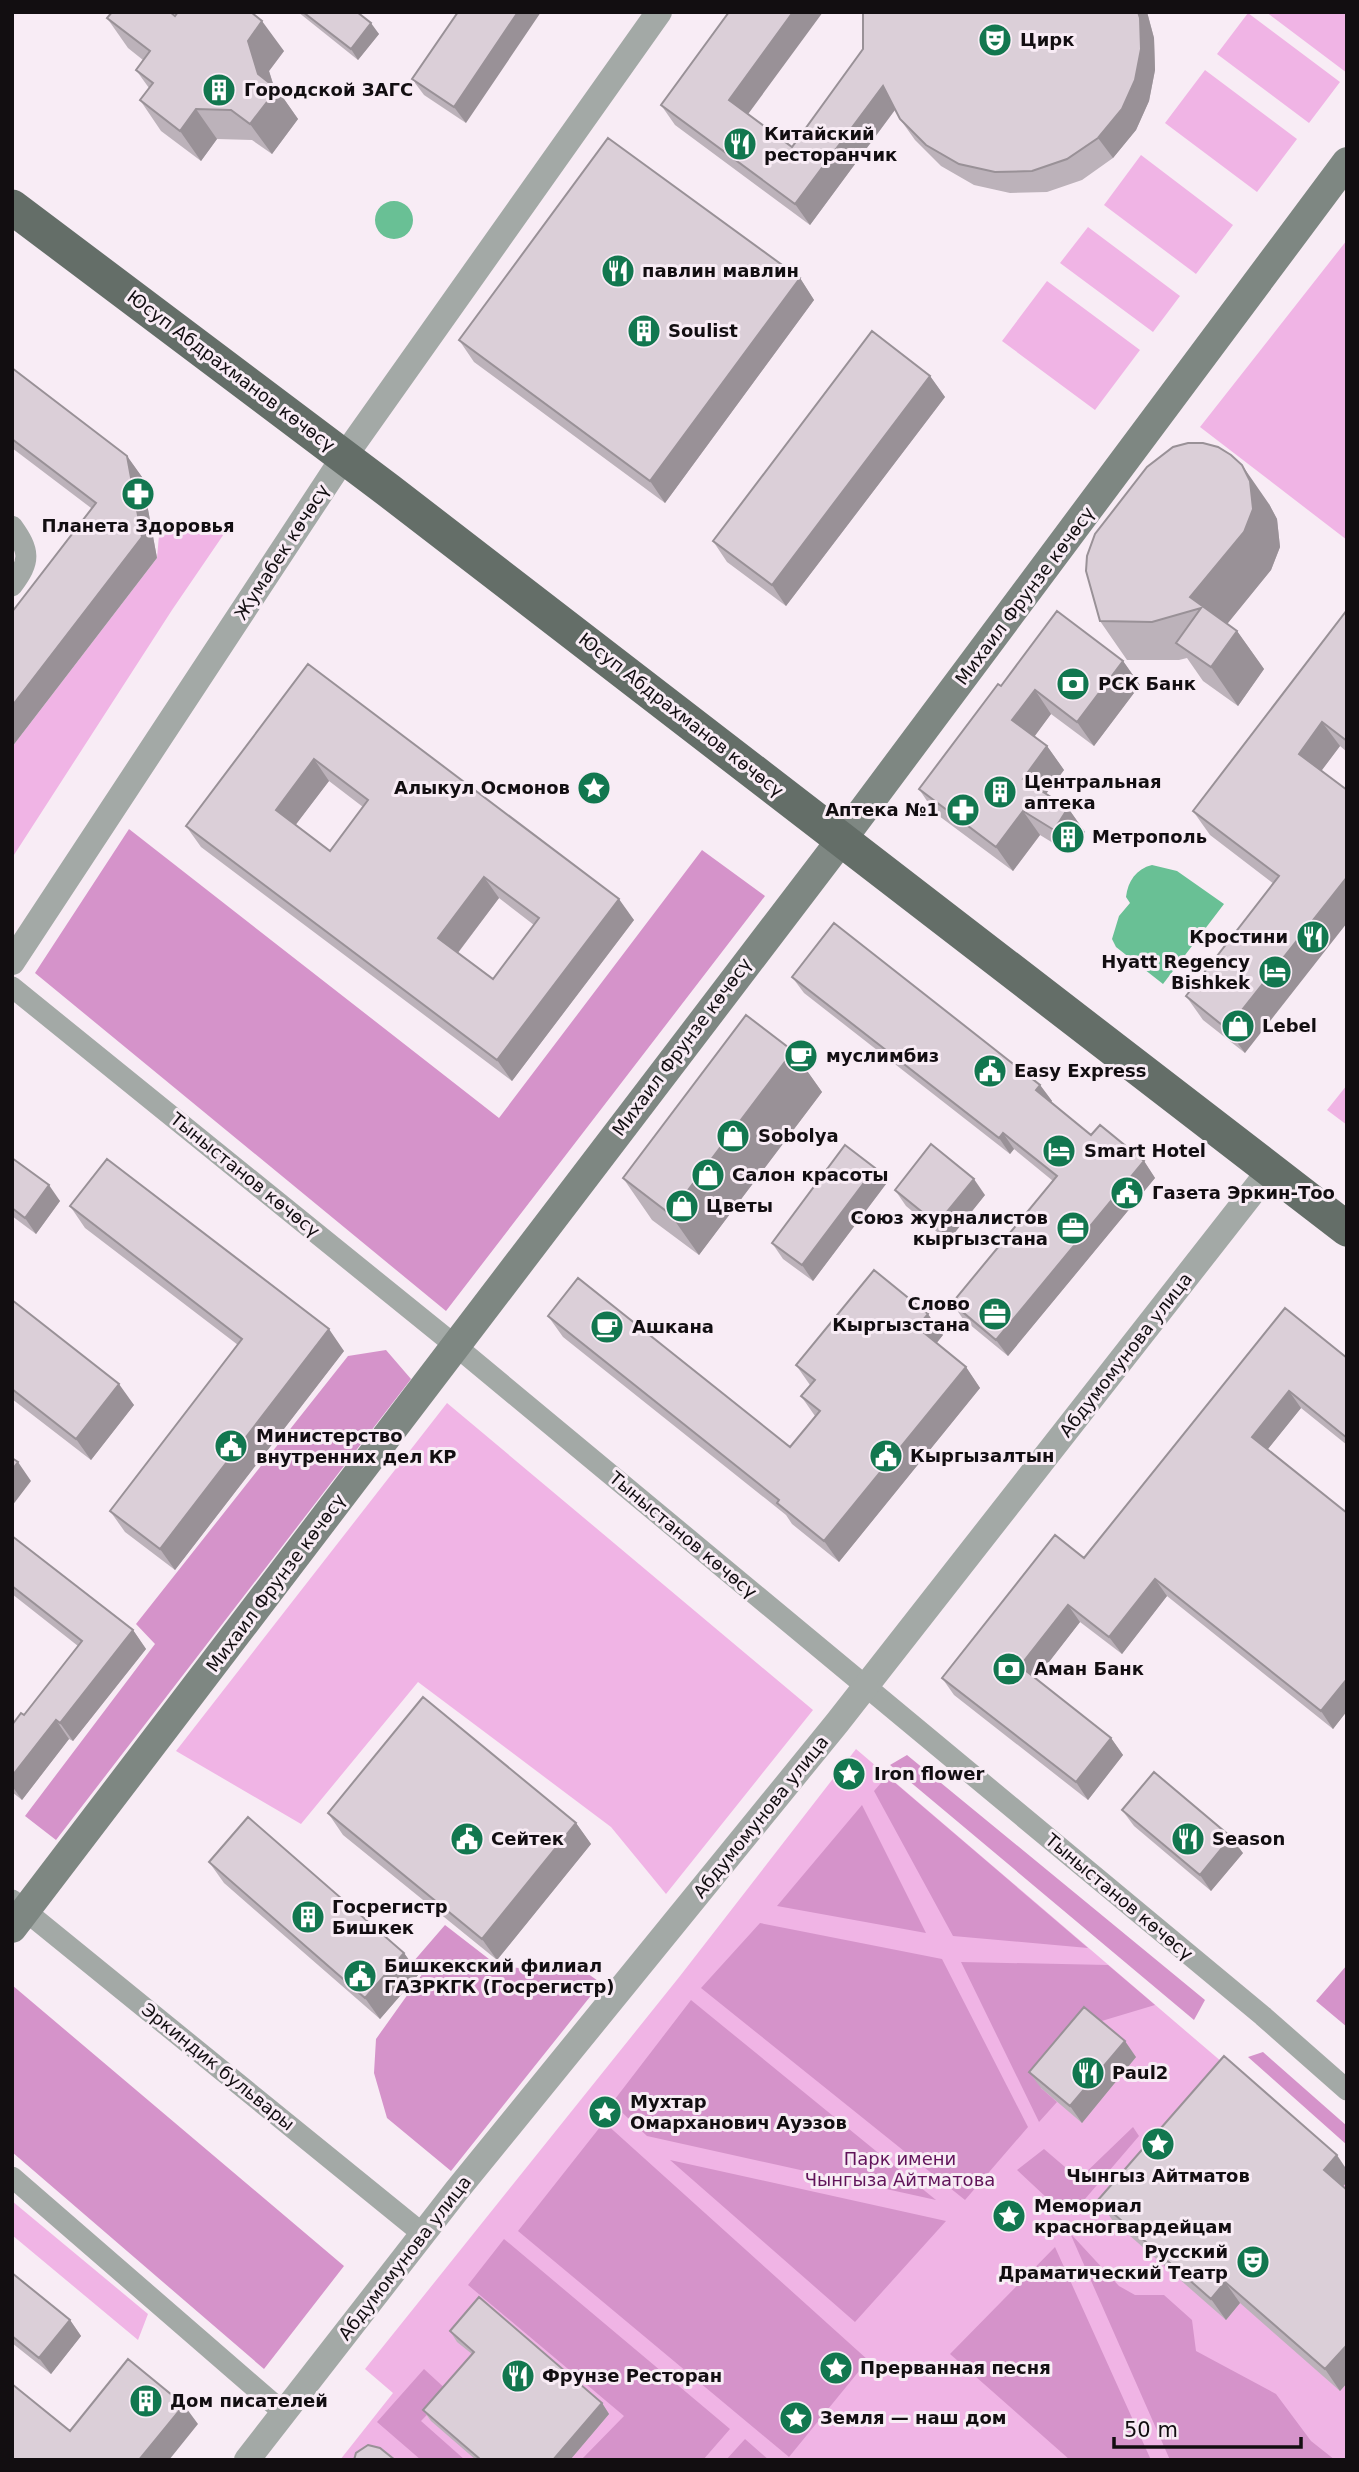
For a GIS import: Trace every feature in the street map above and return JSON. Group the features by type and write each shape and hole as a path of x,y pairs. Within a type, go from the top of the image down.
{"main road":[{"name":"Михаил Фрунзе көчөсү","path":"17,1913 457,1346 842,839 1347,162"},
{"name":"Юсуп Абдрахманов көчөсү","path":"12,207 344,457 1347,1229"}],"street":[{"name":"Жумабек көчөсү","path":"12,962 344,457 659,12"},
{"path":"12,526 24,542 27,555 26,565 12,586"},
{"name":"Тыныстанов көчөсү","path":"12,987 457,1346 1263,2016 1347,2090"},
{"name":"Абдумомунова улица","path":"247,2460 423,2234 865,1686 1270,1170"},
{"name":"Эркиндик бульвары","path":"17,1913 423,2234"},
{"path":"12,2177 283,2412"}],"green space":[{"path":"1266,12 1347,12 1347,73"},
{"path":"1248,13 1340,82 1309,123 1217,54"},
{"path":"1205,70 1297,139 1257,192 1165,123"},
{"path":"1141,155 1233,225 1196,274 1104,205"},
{"path":"1088,227 1180,296 1153,332 1060,263"},
{"path":"1347,240 1347,540 1200,427"},
{"path":"1047,281 1140,350 1095,410 1002,341"},
{"path":"228,528 12,858 12,747 157,558 159,535"},
{"path":"1347,1085 1347,1125 1327,1110"},
{"path":"447,1403 813,1710 666,1894 611,1827 418,1682 301,1824 176,1751"},
{"name":"Парк имени Чынгыза Айтматова","path":"856,1749 1347,2169 1347,2460 340,2460 393,2393 365,2369 680,1976"},
{"path":"12,2201 148,2314 138,2340 12,2235"}],"shaded area":[{"path":"394,201 408,206 413,220 408,234 394,239 380,234 375,220 380,206"},
{"path":"129,829 499,1118 702,850 765,896 446,1311 35,973"},
{"path":"1152,865 1177,871 1224,904 1163,984 1116,947 1112,939 1119,916 1130,903 1126,897 1131,881 1141,869"},
{"path":"386,1350 411,1379 56,1840 25,1816 155,1644 136,1624 348,1356"},
{"path":"907,1755 1205,2000 1194,2020 890,1765"},
{"path":"887,1776 1088,1948 953,1936 874,1791"},
{"path":"862,1805 926,1933 777,1906"},
{"path":"760,1923 942,1959 1028,2127 965,2200 701,1988"},
{"path":"445,1925 498,1966 541,1970 567,1959 601,1983 451,2171 387,2118 374,2073 376,2039 423,1973 413,1962"},
{"path":"961,1962 1108,1965 1155,2005 1095,2023 1041,2088 1057,2102 1039,2122"},
{"path":"1347,1965 1347,2027 1316,2001"},
{"path":"12,1985 344,2266 264,2369 12,2152"},
{"path":"691,2000 936,2200 647,2136 612,2103"},
{"path":"1263,2052 1347,2126 1347,2145 1248,2057"},
{"path":"604,2122 868,2360 789,2457 518,2231"},
{"path":"1133,2127 1139,2136 1079,2206 1063,2213 1017,2170 1044,2149 1079,2179"},
{"path":"670,2160 946,2221 855,2322"},
{"path":"1070,2233 1119,2286 1135,2295 1164,2295 1192,2320 1196,2351 1276,2394 1311,2441 1335,2460 1170,2460"},
{"path":"504,2239 730,2429 703,2460 581,2460 624,2416 468,2285"},
{"path":"1055,2247 1151,2460 1070,2460 950,2354"},
{"path":"424,2369 449,2392 421,2421 465,2460 421,2460 377,2422"},
{"path":"745,2439 769,2460 726,2460"}],"building":[{"name":"Городской ЗАГС","path":"112,12 170,12 175,16 178,12 251,12 262,21 248,41 258,74 277,89 250,124 231,110 196,109 180,131 140,100 153,83 136,70 150,51 107,18"},
{"path":"303,12 357,12 371,23 351,49"},
{"path":"458,12 518,12 454,107 412,79"},
{"path":"729,12 793,12 729,100 792,147 863,49 863,12 1138,12 1141,49 1135,80 1122,109 1098,138 1067,159 1032,171 995,172 959,164 926,145 900,119 883,86 795,204 661,105"},
{"name":"Soulist","path":"608,138 800,278 650,481 459,340"},
{"path":"872,331 930,376 772,585 713,541"},
{"path":"12,368 127,456 142,537 12,706 12,612 96,503 12,439"},
{"path":"1188,443 1218,447 1242,465 1250,481 1253,509 1244,532 1190,597 1237,631 1211,667 1176,643 1201,608 1152,622 1100,621 1086,571 1087,556 1095,534 1147,467 1173,447"},
{"path":"1347,610 1347,741 1322,722 1299,754 1347,790 1347,877 1227,1029 1186,996 1279,876 1193,811"},
{"path":"1057,611 1123,661 1077,722 1035,690 1012,720 1047,746 1023,779 1068,808 1054,830 1023,811 996,847 919,789"},
{"path":"308,664 619,899 497,1060 186,826","holes":["314,759 368,800 330,851 276,810","484,877 539,918 493,979 438,938"]},
{"path":"834,923 1040,1085 1036,1090 1091,1135 1100,1125 1144,1161 996,1340 952,1303 1057,1176 1003,1133 999,1138 792,977"},
{"path":"746,1015 793,1051 670,1214 623,1178"},
{"path":"931,1144 974,1179 937,1224 895,1190"},
{"path":"845,1145 875,1168 802,1265 772,1243"},
{"path":"12,1158 49,1185 25,1218 12,1208"},
{"name":"Министерство внутренних дел КР","path":"107,1159 329,1329 160,1549 110,1511 242,1339 70,1206"},
{"path":"874,1270 928,1314 917,1327 966,1367 824,1541 777,1503 779,1500 548,1316 578,1278 790,1447 820,1411 801,1396 815,1380 796,1365"},
{"path":"12,1300 119,1384 76,1439 12,1389"},
{"path":"1285,1308 1347,1358 1347,1438 1289,1391 1252,1437 1347,1513 1347,1679 1321,1711 1155,1579 1109,1637 1068,1605 1020,1666 1111,1738 1076,1782 942,1678 1055,1535 1084,1558"},
{"path":"12,1458 18,1462 12,1470"},
{"path":"12,1536 133,1630 60,1723 56,1720 12,1776 12,1725 21,1713 24,1715 82,1641 12,1586"},
{"name":"Сейтек","path":"423,1697 576,1823 482,1939 328,1813"},
{"name":"Season","path":"1154,1772 1231,1837 1200,1875 1122,1810"},
{"name":"Госрегистр Бишкек","path":"248,1817 404,1953 365,1998 209,1862"},
{"path":"1084,2007 1125,2041 1070,2106 1029,2072"},
{"name":"Русский Драматический Театр","path":"1224,2056 1337,2155 1324,2170 1347,2190 1347,2345 1325,2369 1225,2282 1211,2299 1098,2200"},
{"path":"12,2273 70,2320 39,2358 12,2336"},
{"name":"Фрунзе Ресторан","path":"479,2297 602,2403 553,2460 481,2460 423,2410 474,2352 450,2331"},
{"path":"128,2359 184,2405 139,2460 12,2460 12,2384 70,2431"},
{"path":"368,2445 380,2448 395,2460 354,2460 356,2453"}],"place":[{"name":"Цирк","path":"995,40"},
{"name":"Городской ЗАГС","path":"219,90"},
{"name":"Китайский ресторанчик","path":"740,144"},
{"name":"павлин мавлин","path":"618,271"},
{"name":"Soulist","path":"644,331"},
{"name":"Планета Здоровья","path":"138,494"},
{"name":"РСК Банк","path":"1073,684"},
{"name":"Алыкул Осмонов","path":"594,788"},
{"name":"Центральная аптека","path":"1000,792"},
{"name":"Аптека №1","path":"963,810"},
{"name":"Метрополь","path":"1068,837"},
{"name":"Кростини","path":"1313,937"},
{"name":"Hyatt Regency Bishkek","path":"1275,972"},
{"name":"Lebel","path":"1238,1026"},
{"name":"муслимбиз","path":"801,1056"},
{"name":"Easy Express","path":"990,1071"},
{"name":"Sobolya","path":"733,1136"},
{"name":"Smart Hotel","path":"1059,1151"},
{"name":"Салон красоты","path":"708,1175"},
{"name":"Газета Эркин-Тоо","path":"1127,1193"},
{"name":"Цветы","path":"682,1206"},
{"name":"Союз журналистов кыргызстана","path":"1073,1228"},
{"name":"Слово Кыргызстана","path":"995,1314"},
{"name":"Ашкана","path":"607,1327"},
{"name":"Министерство внутренних дел КР","path":"231,1446"},
{"name":"Кыргызалтын","path":"886,1456"},
{"name":"Аман Банк","path":"1009,1669"},
{"name":"Iron flower","path":"849,1774"},
{"name":"Сейтек","path":"467,1839"},
{"name":"Season","path":"1188,1839"},
{"name":"Госрегистр Бишкек","path":"308,1917"},
{"name":"Бишкекский филиал ГАЗРКГК (Госрегистр)","path":"360,1976"},
{"name":"Paul2","path":"1088,2073"},
{"name":"Мухтар Омарханович Ауэзов","path":"605,2112"},
{"name":"Чынгыз Айтматов","path":"1158,2144"},
{"name":"Мемориал красногвардейцам","path":"1009,2216"},
{"name":"Русский Драматический Театр","path":"1253,2262"},
{"name":"Прерванная песня","path":"836,2368"},
{"name":"Фрунзе Ресторан","path":"518,2376"},
{"name":"Дом писателей","path":"146,2401"},
{"name":"Земля — наш дом","path":"796,2418"}]}
